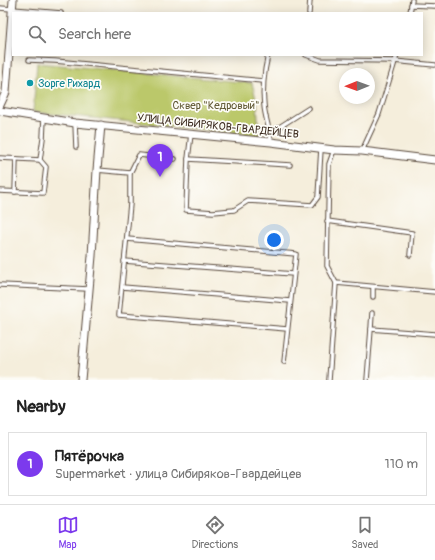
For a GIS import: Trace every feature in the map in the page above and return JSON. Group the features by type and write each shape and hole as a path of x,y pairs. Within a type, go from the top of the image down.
{"street":[{"path":"13,12 14,0"},
{"path":"0,105 6,92 12,21"},
{"name":"УЛИЦА СИБИРЯКОВ-ГВАРДЕЙЦЕВ","path":"0,111 75,123 271,142 334,150 362,151 435,160"},
{"path":"81,380 92,256 101,125"}],"lane":[{"path":"309,12 310,0"},
{"path":"410,12 412,2 435,6"},
{"path":"0,8 49,12"},
{"path":"268,56 263,81 264,106 271,142"},
{"path":"309,56 320,60 394,61 435,65"},
{"path":"362,151 379,114 396,56"},
{"path":"29,60 55,61 263,81"},
{"path":"270,133 309,108"},
{"path":"40,160 44,118"},
{"path":"75,123 76,147"},
{"path":"191,134 188,159 186,210 213,212 234,210 248,201 312,205 318,198 321,148"},
{"path":"329,380 336,284 327,266 327,220 329,164 334,150"},
{"path":"175,159 138,155 130,173 127,239 119,315 287,329"},
{"path":"0,158 40,160 46,167 43,192 0,191"},
{"path":"15,192 16,159"},
{"path":"188,159 290,165"},
{"path":"97,170 130,173"},
{"path":"327,220 412,233 410,255"},
{"path":"127,239 296,254 284,362"},
{"path":"124,261 293,274"},
{"path":"336,284 435,292"},
{"path":"0,285 88,289"},
{"path":"122,287 290,300"},
{"path":"373,296 374,287"},
{"path":"367,380 372,313"},
{"path":"371,329 435,334"}],"green space":[{"name":"Сквер \"Кедровый\"","path":"37,63 252,83 257,103 259,135 33,112"}],"place":[{"name":"Зорге Рихард","path":"30,83"},
{"name":"Пятёрочка","path":"160,177"}]}
